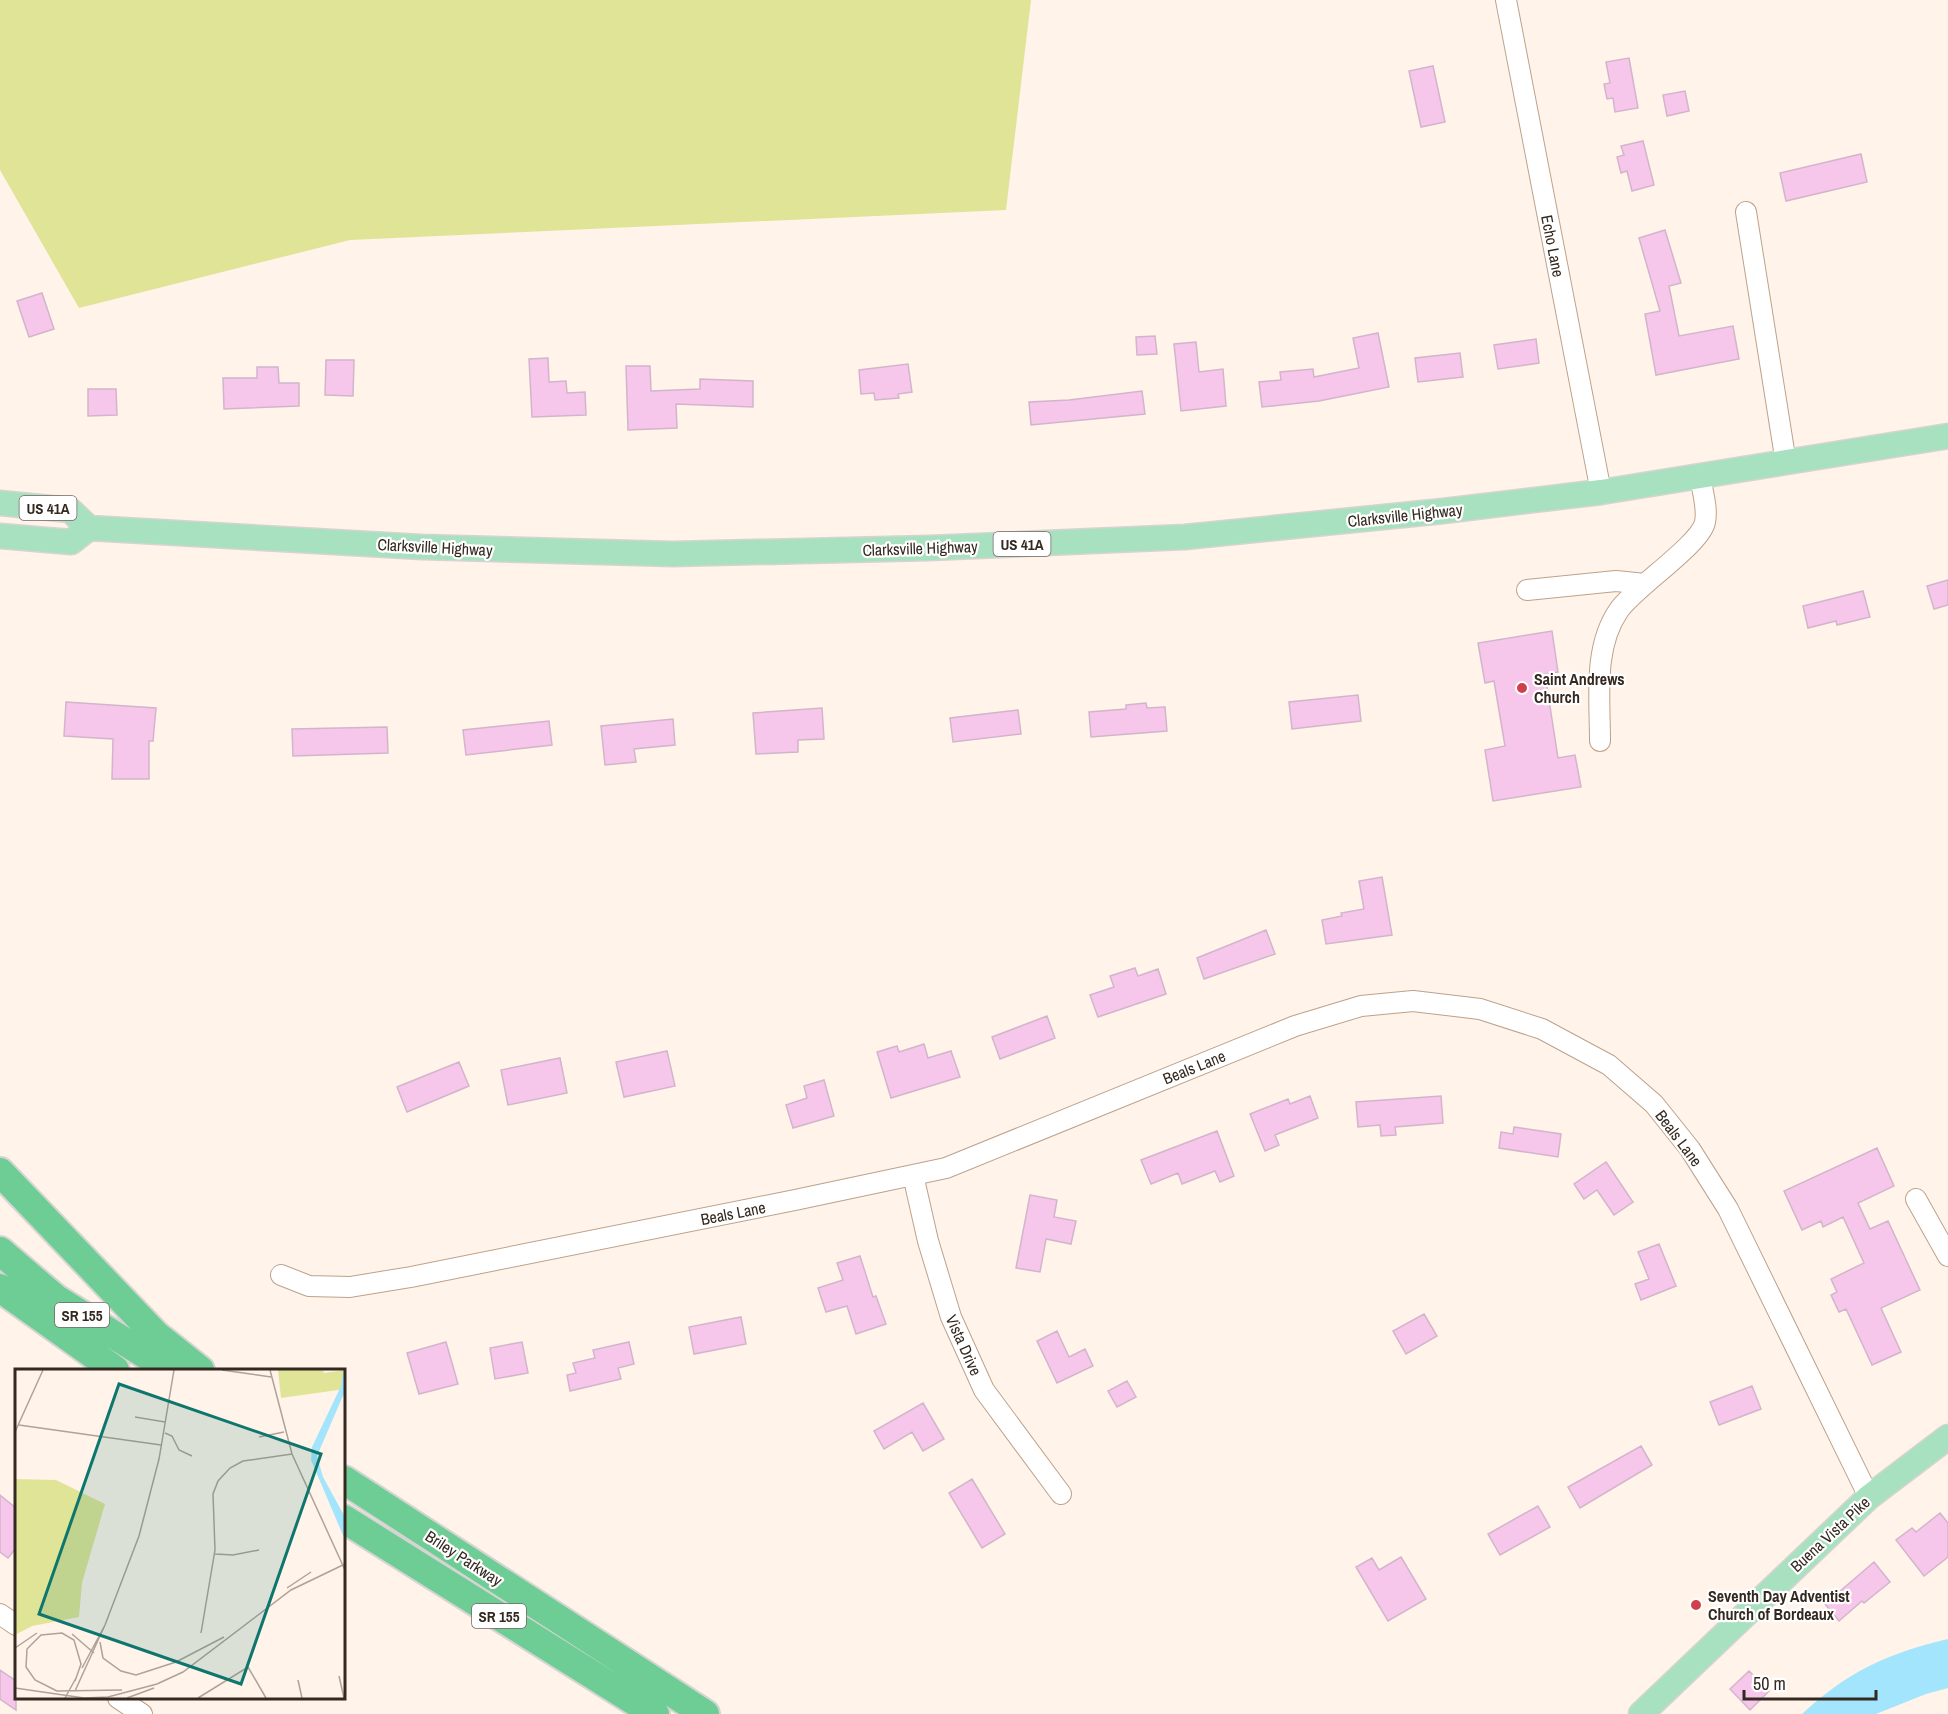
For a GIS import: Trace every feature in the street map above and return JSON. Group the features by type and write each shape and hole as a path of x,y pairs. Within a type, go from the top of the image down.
{"highway":[{"path":"0,1172 156,1335 198,1369"},
{"name":"SR 155","path":"0,1251 55,1298 167,1369"},
{"name":"SR 155","path":"0,1288 112,1369"},
{"name":"Briley Parkway","path":"345,1481 705,1714"},
{"name":"Briley Parkway","path":"345,1519 655,1714"}],"main road":[{"name":"Clarksville Highway","path":"89,528 410,546 547,552 673,554 853,551 1185,537 1443,512 1600,492 1948,436"},
{"name":"US 41A","path":"0,503 70,510 89,528 71,542 0,536"},
{"name":"Buena Vista Pike","path":"1641,1714 1869,1497 1948,1437"}],"street":[{"name":"Echo Lane","path":"1506,0 1600,492"},
{"path":"1746,212 1786,463"},
{"path":"1600,741 1601,655 1609,630 1618,611 1697,538 1705,523 1700,477"},
{"path":"1527,590 1616,581 1645,584"},
{"name":"Beals Lane","path":"281,1275 309,1286 350,1287 422,1275 946,1168 1295,1026 1360,1006 1419,1001 1480,1009 1542,1029 1609,1065 1654,1104 1690,1149 1728,1209 1869,1497"},
{"name":"Vista Drive","path":"913,1175 928,1242 951,1317 984,1390 1061,1494"},
{"path":"1916,1199 1948,1256"},
{"path":"0,1614 15,1624"},
{"path":"120,1699 142,1714"}],"green space":[{"path":"0,0 1031,0 1006,210 350,240 79,308 0,170"}],"water":[{"path":"1948,1639 1948,1688 1926,1694 1876,1714 1802,1714 1835,1687 1869,1666 1906,1651"}],"building":[{"path":"1629,58 1638,108 1615,112 1613,98 1607,99 1604,84 1610,83 1606,62"},
{"path":"1433,66 1445,122 1421,127 1409,71"},
{"path":"1685,91 1689,111 1667,116 1663,95"},
{"path":"1643,141 1654,185 1632,191 1627,171 1621,173 1617,157 1624,155 1621,146"},
{"path":"1861,154 1867,182 1786,201 1780,173"},
{"path":"1665,230 1681,283 1669,286 1679,336 1733,326 1739,359 1656,375 1645,314 1660,311 1639,238"},
{"path":"42,293 54,329 29,337 17,301"},
{"path":"1378,333 1389,387 1319,401 1262,407 1259,382 1281,380 1280,372 1313,369 1314,377 1359,368 1353,338"},
{"path":"1155,336 1157,354 1137,355 1136,337"},
{"path":"1536,339 1539,363 1498,369 1494,345"},
{"path":"1196,342 1199,372 1223,369 1226,406 1181,411 1174,344"},
{"path":"1460,353 1463,377 1418,382 1415,358"},
{"path":"548,358 549,382 566,381 567,393 585,392 586,415 532,417 529,359"},
{"path":"326,360 354,360 353,396 325,395"},
{"path":"908,364 912,392 898,394 899,398 875,400 874,393 861,394 859,370"},
{"path":"626,366 650,366 651,391 700,389 700,379 753,381 753,407 676,404 677,428 628,430"},
{"path":"257,367 278,367 279,383 299,383 299,406 224,409 223,378 257,378"},
{"path":"88,389 116,389 117,415 88,416"},
{"path":"1142,391 1145,414 1031,425 1029,402 1069,400"},
{"path":"1948,580 1948,605 1934,609 1927,586"},
{"path":"1863,591 1870,617 1837,625 1836,621 1808,628 1803,606"},
{"path":"1552,631 1558,672 1545,674 1558,758 1575,755 1581,787 1493,801 1485,750 1505,746 1494,681 1485,683 1478,643"},
{"path":"1358,695 1361,721 1292,729 1289,702"},
{"path":"66,702 156,708 153,741 149,741 149,779 112,779 113,739 64,736"},
{"path":"1146,703 1147,708 1165,707 1167,731 1091,737 1089,712 1126,709 1126,705"},
{"path":"822,708 824,739 798,740 798,752 756,754 753,713"},
{"path":"1018,710 1021,734 953,742 950,718"},
{"path":"673,719 675,745 634,749 636,762 605,765 601,726"},
{"path":"549,721 552,745 466,755 463,730"},
{"path":"387,727 388,753 293,756 292,729"},
{"path":"1382,877 1392,935 1326,944 1322,920 1342,916 1341,913 1364,909 1359,881"},
{"path":"1266,930 1275,954 1204,979 1197,958"},
{"path":"1135,968 1138,976 1158,969 1166,994 1098,1017 1090,995 1114,987 1110,976"},
{"path":"1047,1016 1055,1038 1000,1059 992,1037"},
{"path":"924,1044 928,1058 951,1051 960,1077 891,1098 877,1052 897,1046 899,1052"},
{"path":"667,1051 675,1086 624,1097 616,1062"},
{"path":"560,1058 567,1093 508,1105 501,1070"},
{"path":"459,1062 469,1086 407,1112 397,1087"},
{"path":"824,1080 834,1116 793,1128 786,1105 807,1098 804,1086"},
{"path":"1310,1096 1318,1118 1275,1135 1279,1145 1265,1151 1250,1114 1288,1099 1290,1104"},
{"path":"1441,1096 1443,1123 1395,1127 1396,1135 1381,1136 1380,1125 1358,1127 1356,1102"},
{"path":"1514,1127 1561,1134 1558,1157 1499,1148 1501,1132 1513,1134"},
{"path":"1217,1131 1234,1176 1220,1182 1215,1171 1182,1184 1178,1173 1151,1184 1141,1160"},
{"path":"1877,1148 1894,1186 1858,1203 1870,1229 1888,1221 1920,1290 1881,1308 1901,1352 1872,1365 1846,1309 1839,1312 1831,1295 1837,1292 1831,1279 1864,1263 1843,1217 1823,1227 1821,1221 1802,1230 1784,1191"},
{"path":"1606,1162 1633,1202 1614,1215 1597,1190 1584,1199 1574,1184"},
{"path":"1030,1195 1057,1200 1054,1217 1076,1221 1071,1244 1046,1239 1040,1272 1016,1268"},
{"path":"1659,1244 1676,1286 1641,1300 1635,1284 1649,1279 1638,1252"},
{"path":"860,1256 873,1297 876,1296 886,1324 856,1334 847,1306 826,1312 818,1288 843,1280 837,1263"},
{"path":"1424,1314 1437,1336 1406,1354 1393,1331"},
{"path":"741,1317 746,1344 694,1354 689,1327"},
{"path":"1057,1331 1069,1357 1085,1349 1093,1366 1057,1383 1037,1341"},
{"path":"446,1342 458,1384 419,1394 407,1353"},
{"path":"522,1342 528,1373 495,1379 490,1348"},
{"path":"629,1342 634,1364 618,1368 621,1379 570,1391 567,1375 576,1373 573,1363 595,1358 593,1350"},
{"path":"1127,1381 1136,1397 1117,1407 1108,1391"},
{"path":"1752,1386 1761,1409 1719,1425 1710,1402"},
{"path":"923,1403 944,1439 923,1451 912,1432 884,1449 874,1431"},
{"path":"1641,1446 1652,1465 1580,1508 1568,1487"},
{"path":"972,1479 1005,1534 982,1548 949,1493"},
{"path":"0,1495 15,1507 15,1549 8,1558 0,1552"},
{"path":"1538,1506 1550,1527 1500,1555 1488,1534"},
{"path":"1940,1513 1948,1523 1948,1557 1924,1576 1896,1540 1912,1528 1916,1532"},
{"path":"1401,1557 1426,1599 1388,1621 1356,1567 1372,1558 1379,1570"},
{"path":"1874,1562 1890,1582 1864,1603 1862,1601 1839,1621 1825,1604"},
{"path":"0,1670 15,1680 16,1710 0,1699"},
{"path":"1749,1671 1769,1691 1750,1710 1730,1689"}],"place":[{"name":"Saint Andrews Church","path":"1522,688"},
{"name":"Seventh Day Adventist Church of Bordeaux","path":"1696,1605"}]}
